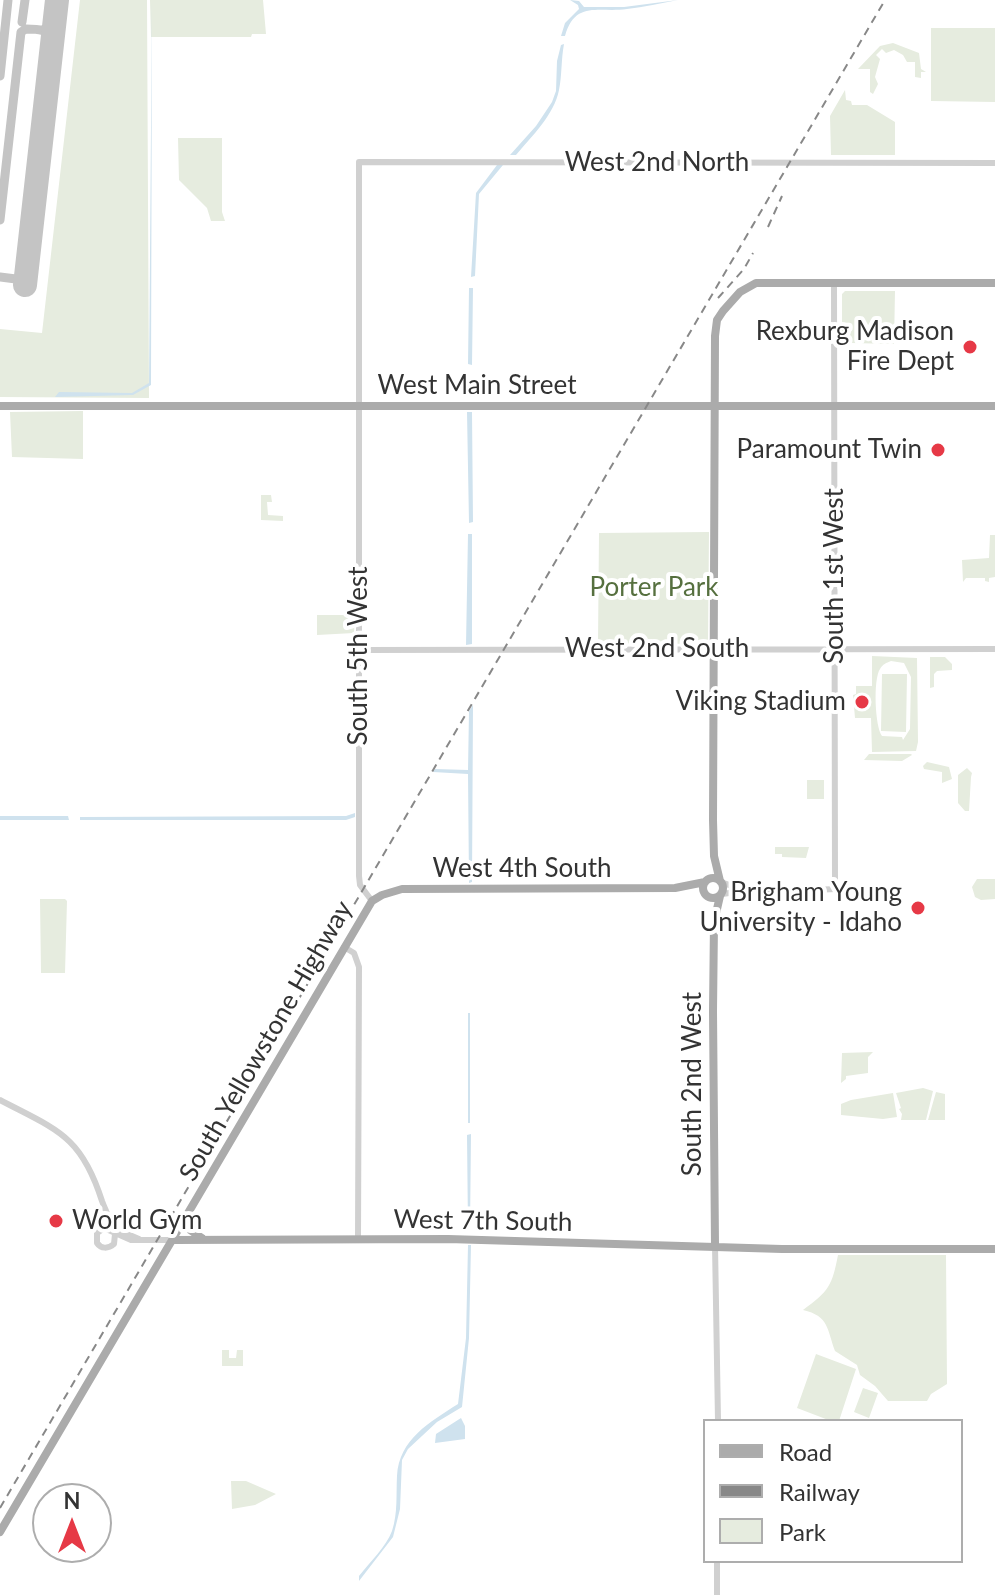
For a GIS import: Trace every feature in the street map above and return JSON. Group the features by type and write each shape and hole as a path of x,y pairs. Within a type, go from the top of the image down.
{"main road":[{"path":"714,856 703,887 707,896 721,895 714,856 716,325 723,311 740,292 752,285 780,282 995,283"},
{"name":"West Main Street","path":"0,406 995,406"},
{"path":"706,882 713,878 721,882"},
{"name":"West 4th South","path":"372,901 402,889 675,888 706,882"},
{"name":"West 4th South","path":"675,888 707,896"},
{"name":"South 2nd West","path":"715,1245 712,1053 714,922 721,895"},
{"name":"South 2nd West","path":"707,896 714,922"},
{"name":"South Yellowstone Highway","path":"0,1532 372,901"},
{"path":"189,1212 190,1230 206,1240"},
{"name":"West 7th South","path":"173,1240 358,1239 833,1249 995,1249"}],"street":[{"name":"West 2nd North","path":"359,162 995,163"},
{"name":"South 5th West","path":"359,162 359,876 360,885 372,901"},
{"name":"South 1st West","path":"758,888 835,889 834,283"},
{"name":"West 2nd South","path":"359,650 995,649"},
{"path":"721,882 729,886 758,888"},
{"path":"721,895 758,888"},
{"path":"344,947 354,953 359,967 358,1239"},
{"path":"0,1100 43,1121 80,1151 93,1172 106,1214 118,1230 135,1239"},
{"path":"106,1214 102,1229 97,1233 97,1243 105,1248 112,1245 111,1222"},
{"path":"102,1229 113,1233"},
{"name":"West 7th South","path":"113,1233 135,1239 173,1240"},
{"name":"West 7th South","path":"112,1245 135,1239"},
{"path":"715,1245 718,1419"},
{"path":"717,1563 717,1595"}],"green space":[{"path":"80,0 147,0 149,398 0,397 0,329 42,333"},
{"path":"150,0 263,0 266,34 252,34 251,37 151,37"},
{"path":"931,28 995,28 995,102 931,101"},
{"path":"893,43 919,53 921,69 926,72 921,72 921,78 915,77 915,62 907,62 903,55 894,50 886,53 882,49 876,55 880,59 875,77 878,84 873,94 870,92 870,69 858,69 880,46"},
{"path":"845,90 846,100 851,101 852,105 867,105 895,122 895,155 831,155 830,116"},
{"path":"178,138 222,138 222,212 225,221 211,221 207,208 179,180"},
{"path":"845,291 895,291 894,344 851,343 842,334 842,294"},
{"path":"83,411 83,459 12,457 10,412"},
{"path":"261,495 271,495 272,502 267,502 268,515 283,516 283,521 261,520"},
{"name":"Porter Park","path":"709,532 708,644 598,643 599,533"},
{"path":"990,535 995,535 995,577 989,578 989,582 985,578 966,578 963,582 962,560 989,558"},
{"path":"317,615 355,615 354,633 317,635"},
{"path":"872,656 917,658 916,751 872,752 871,718 855,718 853,695 856,694 856,686 872,686","holes":["891,661 904,663 911,677 910,729 903,740 902,737 882,736 876,713 876,692 882,666"]},
{"path":"930,657 945,657 952,664 952,670 937,671 934,687 930,688"},
{"path":"882,674 907,674 906,732 881,731"},
{"path":"869,754 912,755 902,761 864,760"},
{"path":"927,762 949,767 952,779 942,783 942,772 924,769"},
{"path":"967,768 972,773 969,811 965,811 958,803 958,775"},
{"path":"807,780 824,780 824,799 807,799"},
{"path":"775,847 809,847 806,858 782,857 782,854 775,854"},
{"path":"977,879 995,879 995,899 975,897 972,887"},
{"path":"40,899 67,901 65,973 41,973"},
{"path":"873,1052 868,1057 868,1073 846,1076 841,1083 842,1053"},
{"path":"923,1088 933,1091 926,1120 901,1120 896,1093"},
{"path":"936,1092 945,1094 945,1120 928,1120"},
{"path":"893,1093 897,1117 883,1119 841,1115 841,1104"},
{"path":"838,1255 946,1255 947,1384 931,1394 927,1401 888,1401 860,1375 857,1365 835,1351 822,1320 803,1310 828,1287"},
{"path":"222,1350 229,1350 229,1358 236,1358 237,1350 243,1350 243,1366 222,1366"},
{"path":"816,1354 856,1369 840,1419 826,1419 797,1408"},
{"path":"863,1388 878,1393 869,1418 854,1412"},
{"path":"231,1481 246,1481 276,1494 255,1505 232,1509"}],"water":[{"path":"152,0 151,385 133,395 55,397 59,392 132,393 149,383"},
{"path":"570,0 579,1 584,7 624,7 678,0 617,10 589,10 575,17 565,36 561,36 565,23 579,9"},
{"path":"564,44 559,90 552,108 516,155 510,155 552,102 556,91 557,61"},
{"path":"497,165 503,165 479,194 475,276 471,277 476,193"},
{"path":"469,288 473,288 472,365 468,364"},
{"path":"467,412 472,412 473,522 469,523"},
{"path":"468,534 472,534 472,644 466,645"},
{"path":"473,705 472,882 469,883 468,774 433,772 435,769 468,770 469,711"},
{"path":"355,813 355,817 346,820 80,820 80,817 346,816"},
{"path":"0,816 68,816 69,820 0,820"},
{"path":"470,1013 470,1123 468,1123"},
{"path":"471,1134 470,1229 468,1229 467,1135"},
{"path":"468,1245 471,1245 469,1338 462,1407 437,1422 408,1449 402,1460 400,1509 393,1537 359,1581 359,1576 382,1549 392,1531 397,1476 403,1452 418,1433 458,1404 466,1338"},
{"path":"461,1418 465,1426 465,1439 435,1443 436,1434"}],"taxiway":[{"path":"0,76 8,0"},
{"path":"22,22 25,0"},
{"path":"42,30 51,27 55,19"},
{"path":"0,220 21,32 26,29 42,31 48,34 52,42"},
{"path":"0,277 16,279 26,271"}],"runway":[{"path":"25,285 57,0"}],"railway":[{"path":"0,1508 885,0"},
{"path":"768,227 782,196"},
{"path":"718,298 744,269 753,253"}],"place":[{"name":"Rexburg Madison Fire Dept","path":"970,347"},
{"name":"Paramount Twin","path":"938,450"},
{"name":"Viking Stadium","path":"862,702"},
{"name":"Brigham Young University - Idaho","path":"918,908"},
{"name":"World Gym","path":"56,1221"}]}
